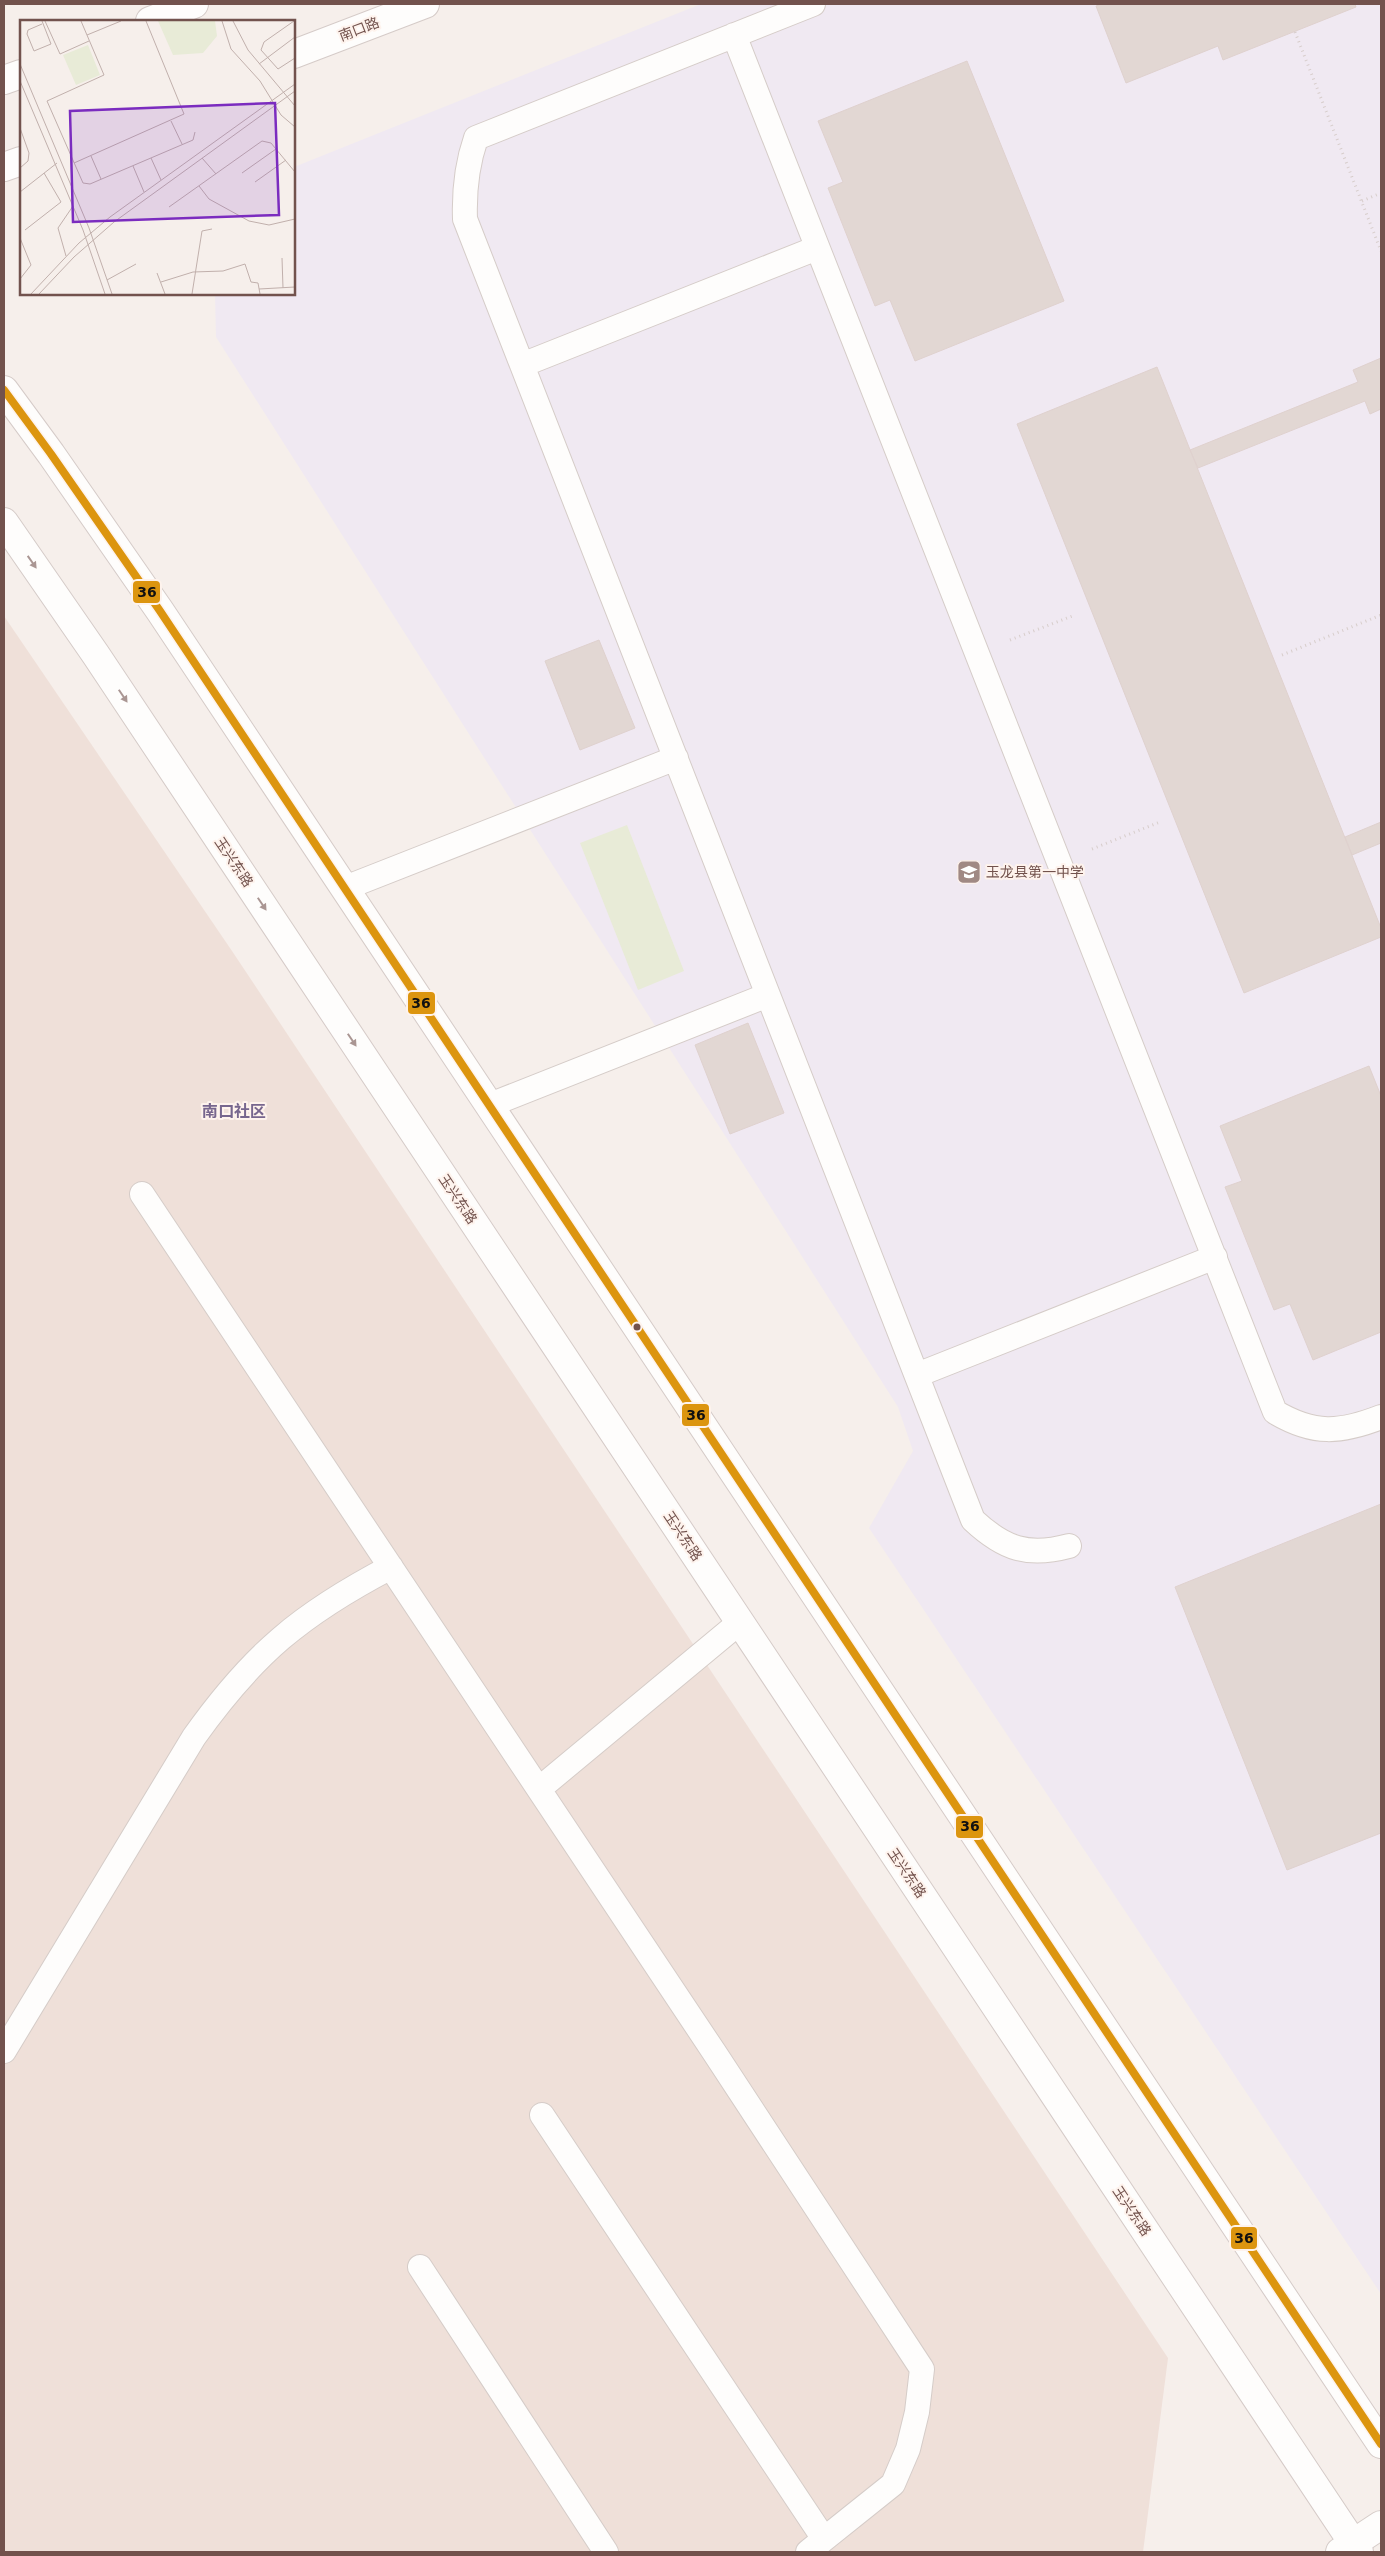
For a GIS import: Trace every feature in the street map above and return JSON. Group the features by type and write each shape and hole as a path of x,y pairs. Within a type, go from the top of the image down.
{"main road":[{"path":"153,20 194,4"},
{"name":"南口路","path":"295,54 425,4"},
{"path":"4,80 20,74"},
{"path":"4,167 20,161"},
{"path":"4,390 160,611 1381,2444"},
{"name":"玉兴东路","path":"4,522 101,663 740,1622 1351,2549"},
{"path":"1351,2549 1381,2525"}],"lane":[{"path":"813,4 476,138 471,154 464,196 464,219 973,1520 989,1535 1009,1546 1030,1551 1050,1551 1069,1546"},
{"path":"734,35 1275,1412 1292,1422 1309,1428 1332,1431 1354,1428 1381,1417"},
{"path":"522,365 817,248"},
{"path":"345,888 676,758"},
{"path":"490,1105 768,994"},
{"path":"142,1194 539,1789 922,2369 917,2412 908,2449 893,2484 816,2546 542,2115"},
{"path":"917,1375 1215,1257"},
{"path":"4,2051 194,1737 224,1695 259,1656 299,1622 343,1592 391,1568"},
{"path":"539,1789 740,1622"},
{"path":"420,2267 606,2552"}],"path":[{"path":"1295,32 1381,251"},
{"path":"1362,201 1381,193"},
{"path":"1282,655 1381,615"}],"shaded area":[{"name":"玉龙县第一中学","path":"701,4 1381,4 1381,2294 869,1528 913,1451 898,1407 216,337 215,295 295,295 295,167"},
{"path":"4,616 232,951 1168,2358 1143,2552 4,2552"}],"green space":[{"path":"627,825 684,971 638,990 580,843"}],"building":[{"path":"1102,4 1355,4 1356,7 1223,60 1218,46 1126,83 1096,6"},
{"path":"967,61 1064,301 915,361 890,300 875,306 828,188 843,182 818,121"},
{"path":"1381,358 1381,409 1370,414 1365,401 1198,468 1190,450 1358,382 1353,370"},
{"path":"1157,367 1381,928 1381,937 1244,993 1017,424"},
{"path":"599,640 635,728 580,750 545,661"},
{"path":"1381,822 1381,843 1352,855 1345,837"},
{"path":"748,1023 784,1113 730,1134 695,1045"},
{"path":"1369,1066 1381,1096 1381,1332 1313,1360 1290,1304 1274,1310 1225,1187 1242,1181 1220,1126"},
{"path":"1381,1504 1381,1833 1287,1870 1175,1587"}],"transit line":[{"name":"36","path":"4,390 160,611 1381,2444"}],"place":[{"name":"玉龙县第一中学","path":"969,872"}],"district":[{"name":"南口社区","path":"234,1111"}]}
